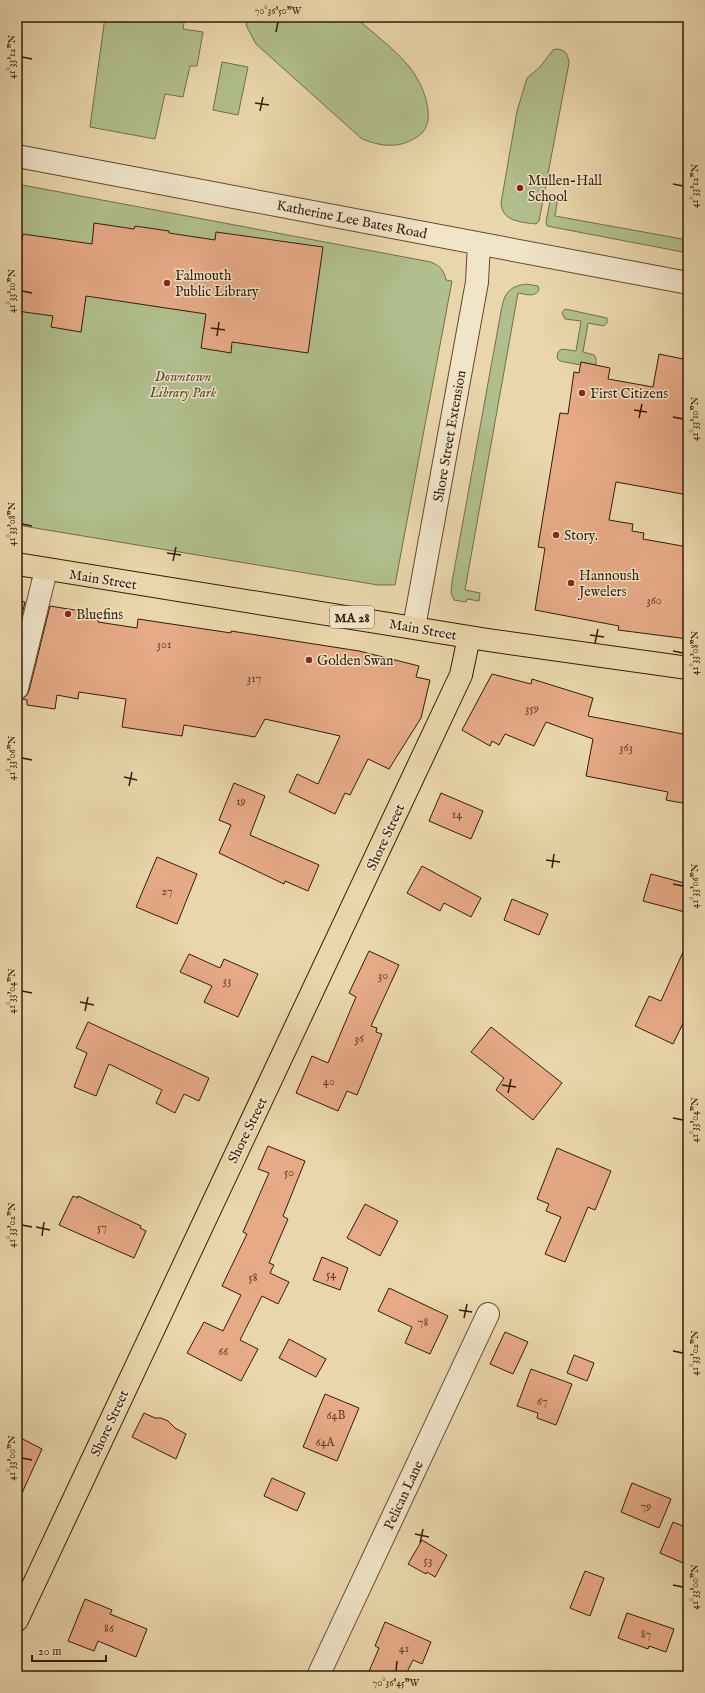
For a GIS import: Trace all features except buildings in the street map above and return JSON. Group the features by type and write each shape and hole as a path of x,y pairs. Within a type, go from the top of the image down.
{"main road":[{"name":"Main Street","path":"17,564 46,570 414,627 469,637 688,668"},
{"name":"Shore Street","path":"17,1620 461,675 469,637"}],"street":[{"name":"Katherine Lee Bates Road","path":"17,156 688,283"},
{"name":"Shore Street Extension","path":"414,627 475,289 478,244"},
{"path":"17,688 46,570"},
{"name":"Pelican Lane","path":"318,1676 488,1314"}],"green space":[{"path":"105,17 185,17 183,29 203,32 197,66 190,66 183,97 165,94 155,139 90,127"},
{"path":"245,17 355,17 401,58 417,78 428,107 426,126 422,133 418,137 396,145 382,145 362,139 256,44 247,27"},
{"path":"553,50 563,50 566,53 569,63 539,221 536,224 514,220 505,214 501,203 517,111 527,78 540,67"},
{"path":"222,62 248,67 238,115 213,110"},
{"name":"Downtown Library Park","path":"17,184 431,262 441,269 446,280 452,281 395,585 378,585 17,525"},
{"path":"553,194 558,197 555,216 688,240 688,253 547,226 546,222 551,196"},
{"path":"526,284 538,286 539,290 532,295 518,293 465,590 480,593 479,601 467,599 466,602 454,600 451,593 452,582 502,306 507,293 510,290 516,286"},
{"path":"565,309 607,318 607,323 604,326 588,323 583,352 594,355 596,358 596,365 581,362 581,365 560,361 557,358 558,352 562,349 576,351 581,321 565,319 562,313"}],"place":[{"name":"Mullen-Hall School","path":"520,188"},
{"name":"Falmouth Public Library","path":"167,283"},
{"name":"First Citizens","path":"582,393"},
{"name":"Story.","path":"556,535"},
{"name":"Hannoush Jewelers","path":"571,583"},
{"name":"Bluefins","path":"68,614"},
{"name":"Golden Swan","path":"309,660"}]}
